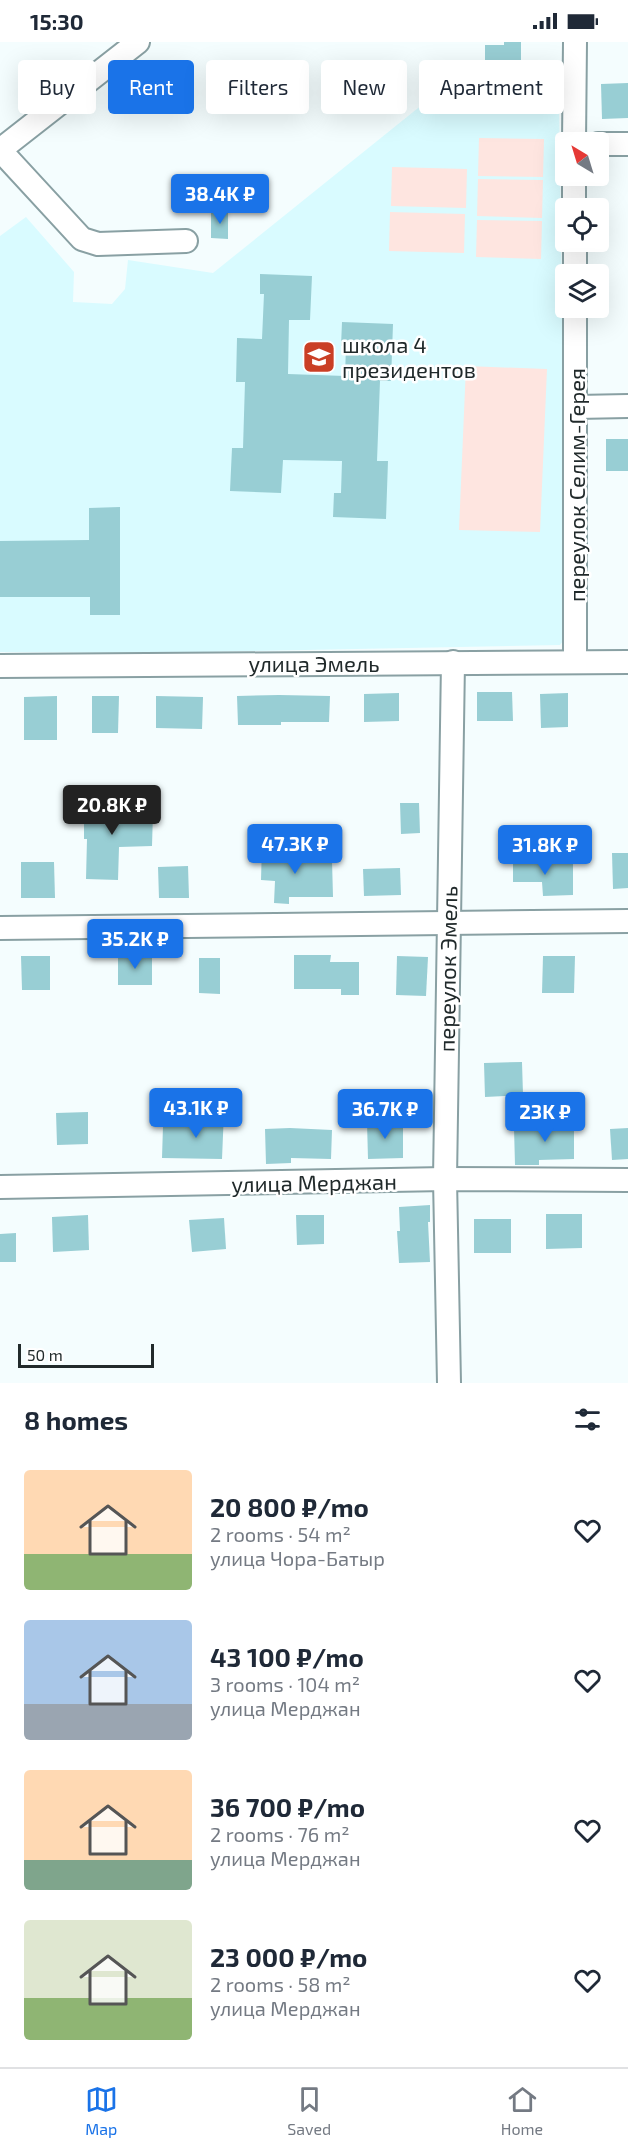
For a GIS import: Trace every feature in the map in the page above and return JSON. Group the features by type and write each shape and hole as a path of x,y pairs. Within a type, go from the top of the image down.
{"street":[{"path":"138,42 0,150 82,239 98,244 186,241"},
{"path":"574,42 574,132"},
{"path":"609,144 628,144"},
{"name":"переулок Селим-Герея","path":"575,318 575,662"},
{"path":"576,407 628,406"},
{"name":"переулок Эмель","path":"449,1383 445,1179 453,662"},
{"name":"улица Эмель","path":"0,666 628,662"},
{"path":"0,928 628,921"},
{"name":"улица Мерджан","path":"0,1188 445,1179 628,1180"}],"shaded area":[{"name":"школа 4 президентов","path":"419,107 419,114 559,114 559,132 555,132 555,186 560,186 560,198 555,198 555,252 561,252 561,264 555,264 555,318 562,318 567,636 560,645 154,653 0,652 0,236 26,217 74,272 73,302 112,304 125,289 128,260 213,273"},
{"path":"479,138 544,139 543,177 478,176"},
{"path":"392,167 467,169 466,208 391,206"},
{"path":"478,179 543,180 542,218 477,216"},
{"path":"390,212 465,214 464,253 389,251"},
{"path":"477,220 542,221 541,259 476,257"},
{"path":"466,366 547,369 540,532 459,530"}],"building":[{"path":"504,42 521,42 521,60 485,60 485,45 504,45"},
{"path":"628,83 628,118 602,119 601,84"},
{"path":"211,211 228,211 228,239 211,238"},
{"path":"260,274 312,276 310,320 289,320 288,374 345,376 346,346 341,346 342,322 393,324 391,381 380,381 377,461 388,461 386,519 333,517 334,493 341,493 342,461 283,460 281,493 230,491 232,448 243,448 245,382 236,382 237,338 262,339 264,294 260,294"},
{"path":"606,439 628,439 628,471 606,471"},
{"path":"120,507 120,615 90,615 90,597 0,597 0,541 89,540 89,508"},
{"path":"477,692 512,692 513,721 477,721"},
{"path":"399,693 399,721 364,722 364,694"},
{"path":"568,693 568,727 541,728 540,694"},
{"path":"57,696 57,740 24,740 24,697"},
{"path":"92,696 119,696 118,733 92,733"},
{"path":"156,696 203,697 202,729 156,728"},
{"path":"237,696 330,696 329,722 238,725"},
{"path":"84,799 120,799 120,812 153,812 152,846 119,847 118,880 86,879 87,839 84,839"},
{"path":"400,803 419,803 420,833 401,834"},
{"path":"262,844 290,844 290,861 332,860 333,897 289,897 289,904 274,903 275,881 261,880"},
{"path":"612,853 628,853 628,888 613,889"},
{"path":"513,857 534,857 534,864 573,863 573,895 543,896 542,882 513,882"},
{"path":"21,862 54,862 55,898 21,898"},
{"path":"188,866 189,898 159,898 158,867"},
{"path":"400,868 401,895 364,896 363,869"},
{"path":"294,955 331,955 330,962 359,962 359,995 341,995 341,989 294,989"},
{"path":"21,956 50,956 50,990 22,990"},
{"path":"118,956 152,956 152,985 118,985"},
{"path":"397,956 428,957 426,996 396,995"},
{"path":"543,956 575,956 574,993 542,993"},
{"path":"199,958 220,958 220,994 199,993"},
{"path":"522,1062 523,1095 485,1097 484,1063"},
{"path":"203,1110 224,1111 222,1159 162,1158 163,1126 203,1127"},
{"path":"88,1112 88,1144 57,1145 56,1113"},
{"path":"574,1119 574,1159 539,1160 539,1165 515,1165 514,1128 546,1127 545,1120"},
{"path":"403,1121 403,1158 368,1159 367,1122"},
{"path":"628,1128 628,1159 612,1160 610,1129"},
{"path":"265,1129 332,1130 331,1159 291,1158 291,1163 266,1164"},
{"path":"430,1205 430,1222 428,1222 430,1262 399,1263 397,1231 400,1231 399,1207"},
{"path":"546,1214 582,1214 582,1248 546,1249"},
{"path":"88,1215 89,1250 53,1252 52,1217"},
{"path":"296,1215 324,1215 324,1244 297,1245"},
{"path":"224,1218 226,1249 192,1252 189,1220"},
{"path":"474,1219 511,1219 511,1253 474,1253"},
{"path":"16,1233 16,1262 0,1262 0,1234"}],"place":[{"name":"школа 4 президентов","path":"319,357"}]}
